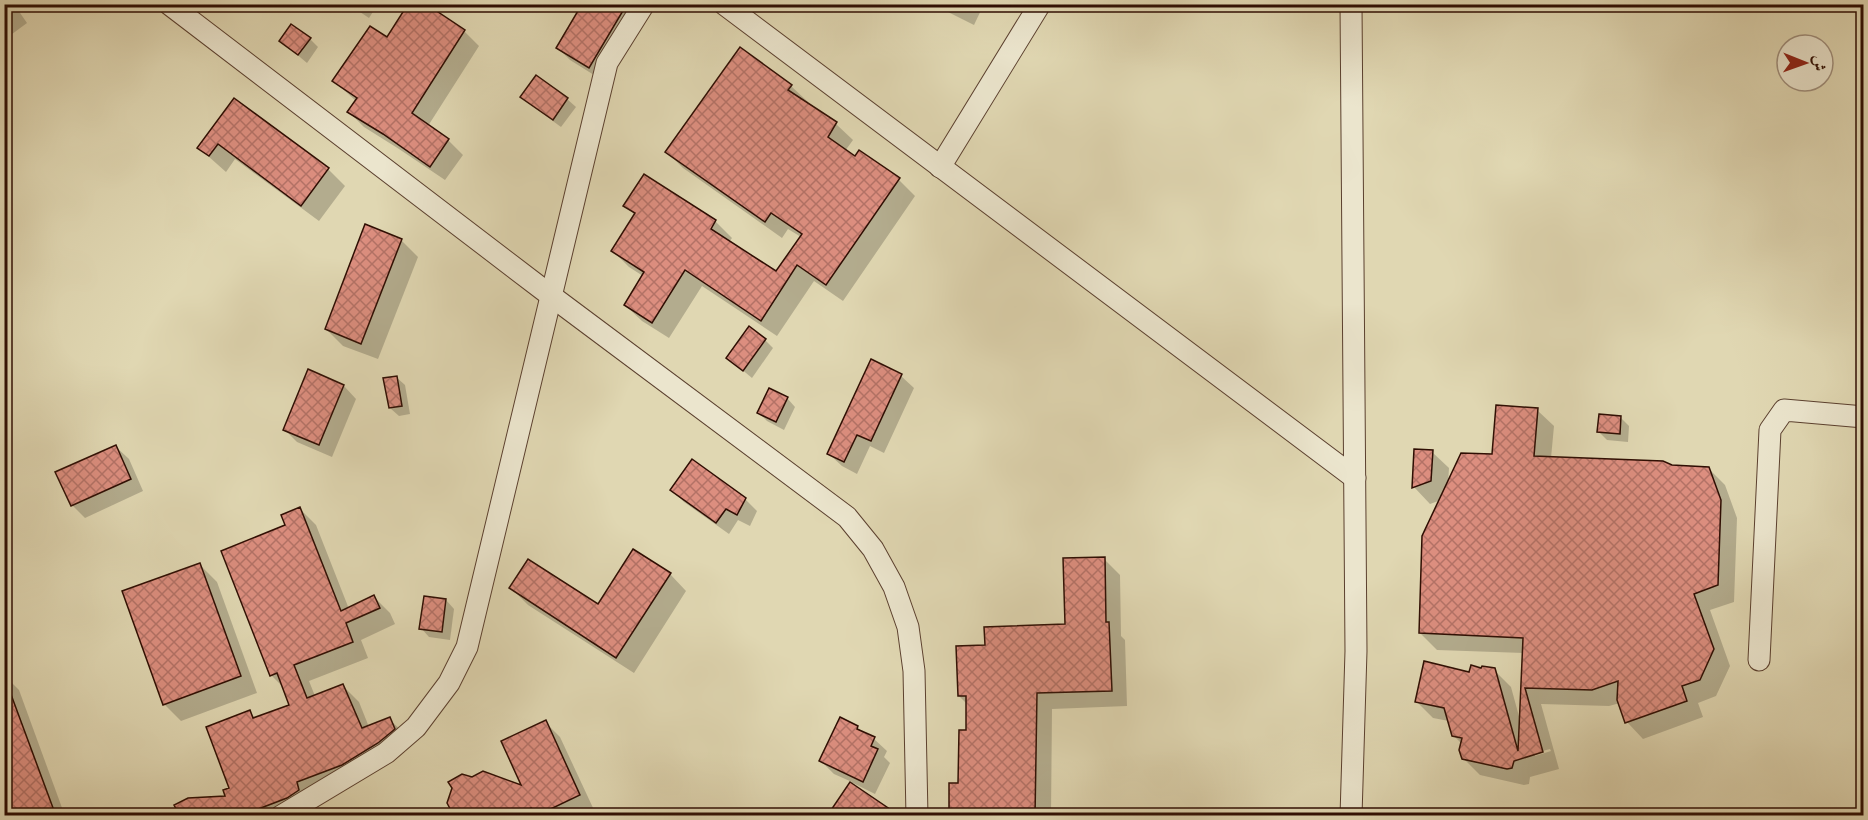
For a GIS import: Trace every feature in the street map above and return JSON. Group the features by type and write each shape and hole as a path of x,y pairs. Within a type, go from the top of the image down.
{"street":[{"path":"169,4 550,295 847,517 873,549 894,587 909,627 914,671 917,816"},
{"path":"281,816 386,753 416,727 449,683 467,647 607,63 644,4"},
{"path":"724,4 1355,478"},
{"path":"940,167 1040,4"},
{"path":"1351,4 1356,651 1351,816"},
{"path":"1758,660 1770,430 1784,411 1863,417"}],"building":[{"path":"408,4 426,4 465,30 412,113 449,139 430,167 347,112 357,98 332,81 370,26 387,37"},
{"path":"582,4 627,4 589,68 556,48"},
{"path":"291,24 311,38 298,55 279,41"},
{"path":"740,47 792,85 788,90 837,122 828,137 855,156 859,150 900,178 826,285 797,265 761,321 685,270 652,323 624,305 644,272 611,251 635,213 623,206 644,174 716,220 711,229 776,271 802,234 771,213 765,222 665,152"},
{"path":"536,75 568,98 553,120 520,97"},
{"path":"234,98 329,168 301,206 218,144 209,156 197,148"},
{"path":"365,224 402,239 361,344 325,329"},
{"path":"749,326 766,339 743,371 726,358"},
{"path":"871,359 902,374 871,441 857,435 844,462 827,454"},
{"path":"308,369 344,385 319,445 283,430"},
{"path":"397,376 402,406 389,408 383,378"},
{"path":"769,388 788,397 776,422 757,413"},
{"path":"1496,405 1538,408 1534,456 1663,461 1672,465 1709,467 1721,500 1718,585 1694,594 1714,649 1700,680 1682,686 1687,701 1625,723 1617,700 1618,681 1592,690 1525,688 1543,752 1514,761 1512,768 1507,769 1462,759 1459,750 1462,738 1452,736 1444,708 1415,702 1424,661 1469,672 1471,665 1495,668 1518,751 1523,638 1419,633 1422,536 1461,453 1492,454"},
{"path":"1599,414 1621,416 1620,434 1597,432"},
{"path":"116,445 131,479 71,506 55,472"},
{"path":"1414,449 1433,450 1431,481 1412,488"},
{"path":"692,459 746,498 737,515 726,509 716,523 670,490"},
{"path":"300,507 341,611 374,595 380,608 346,623 353,642 294,665 307,698 343,684 362,728 390,717 395,729 378,743 342,765 297,782 299,790 287,798 240,816 180,816 174,805 188,798 225,796 223,790 229,788 206,727 250,710 253,718 289,705 277,673 270,676 221,551 285,525 281,515"},
{"path":"633,549 671,573 616,658 509,588 528,559 598,604"},
{"path":"1105,557 1106,622 1109,622 1112,691 1037,693 1035,816 949,816 949,783 958,783 959,730 966,730 966,696 958,696 956,646 985,645 984,627 1065,624 1063,558"},
{"path":"200,563 241,676 163,705 122,591"},
{"path":"424,596 446,599 442,632 419,629"},
{"path":"4,681 6,681 56,816 4,816"},
{"path":"840,717 858,726 857,729 875,737 871,746 878,749 863,782 819,761"},
{"path":"546,720 580,795 536,816 531,808 517,816 454,816 447,803 452,788 448,782 462,774 472,777 483,771 521,785 501,741"},
{"path":"850,782 900,816 827,816"}]}
